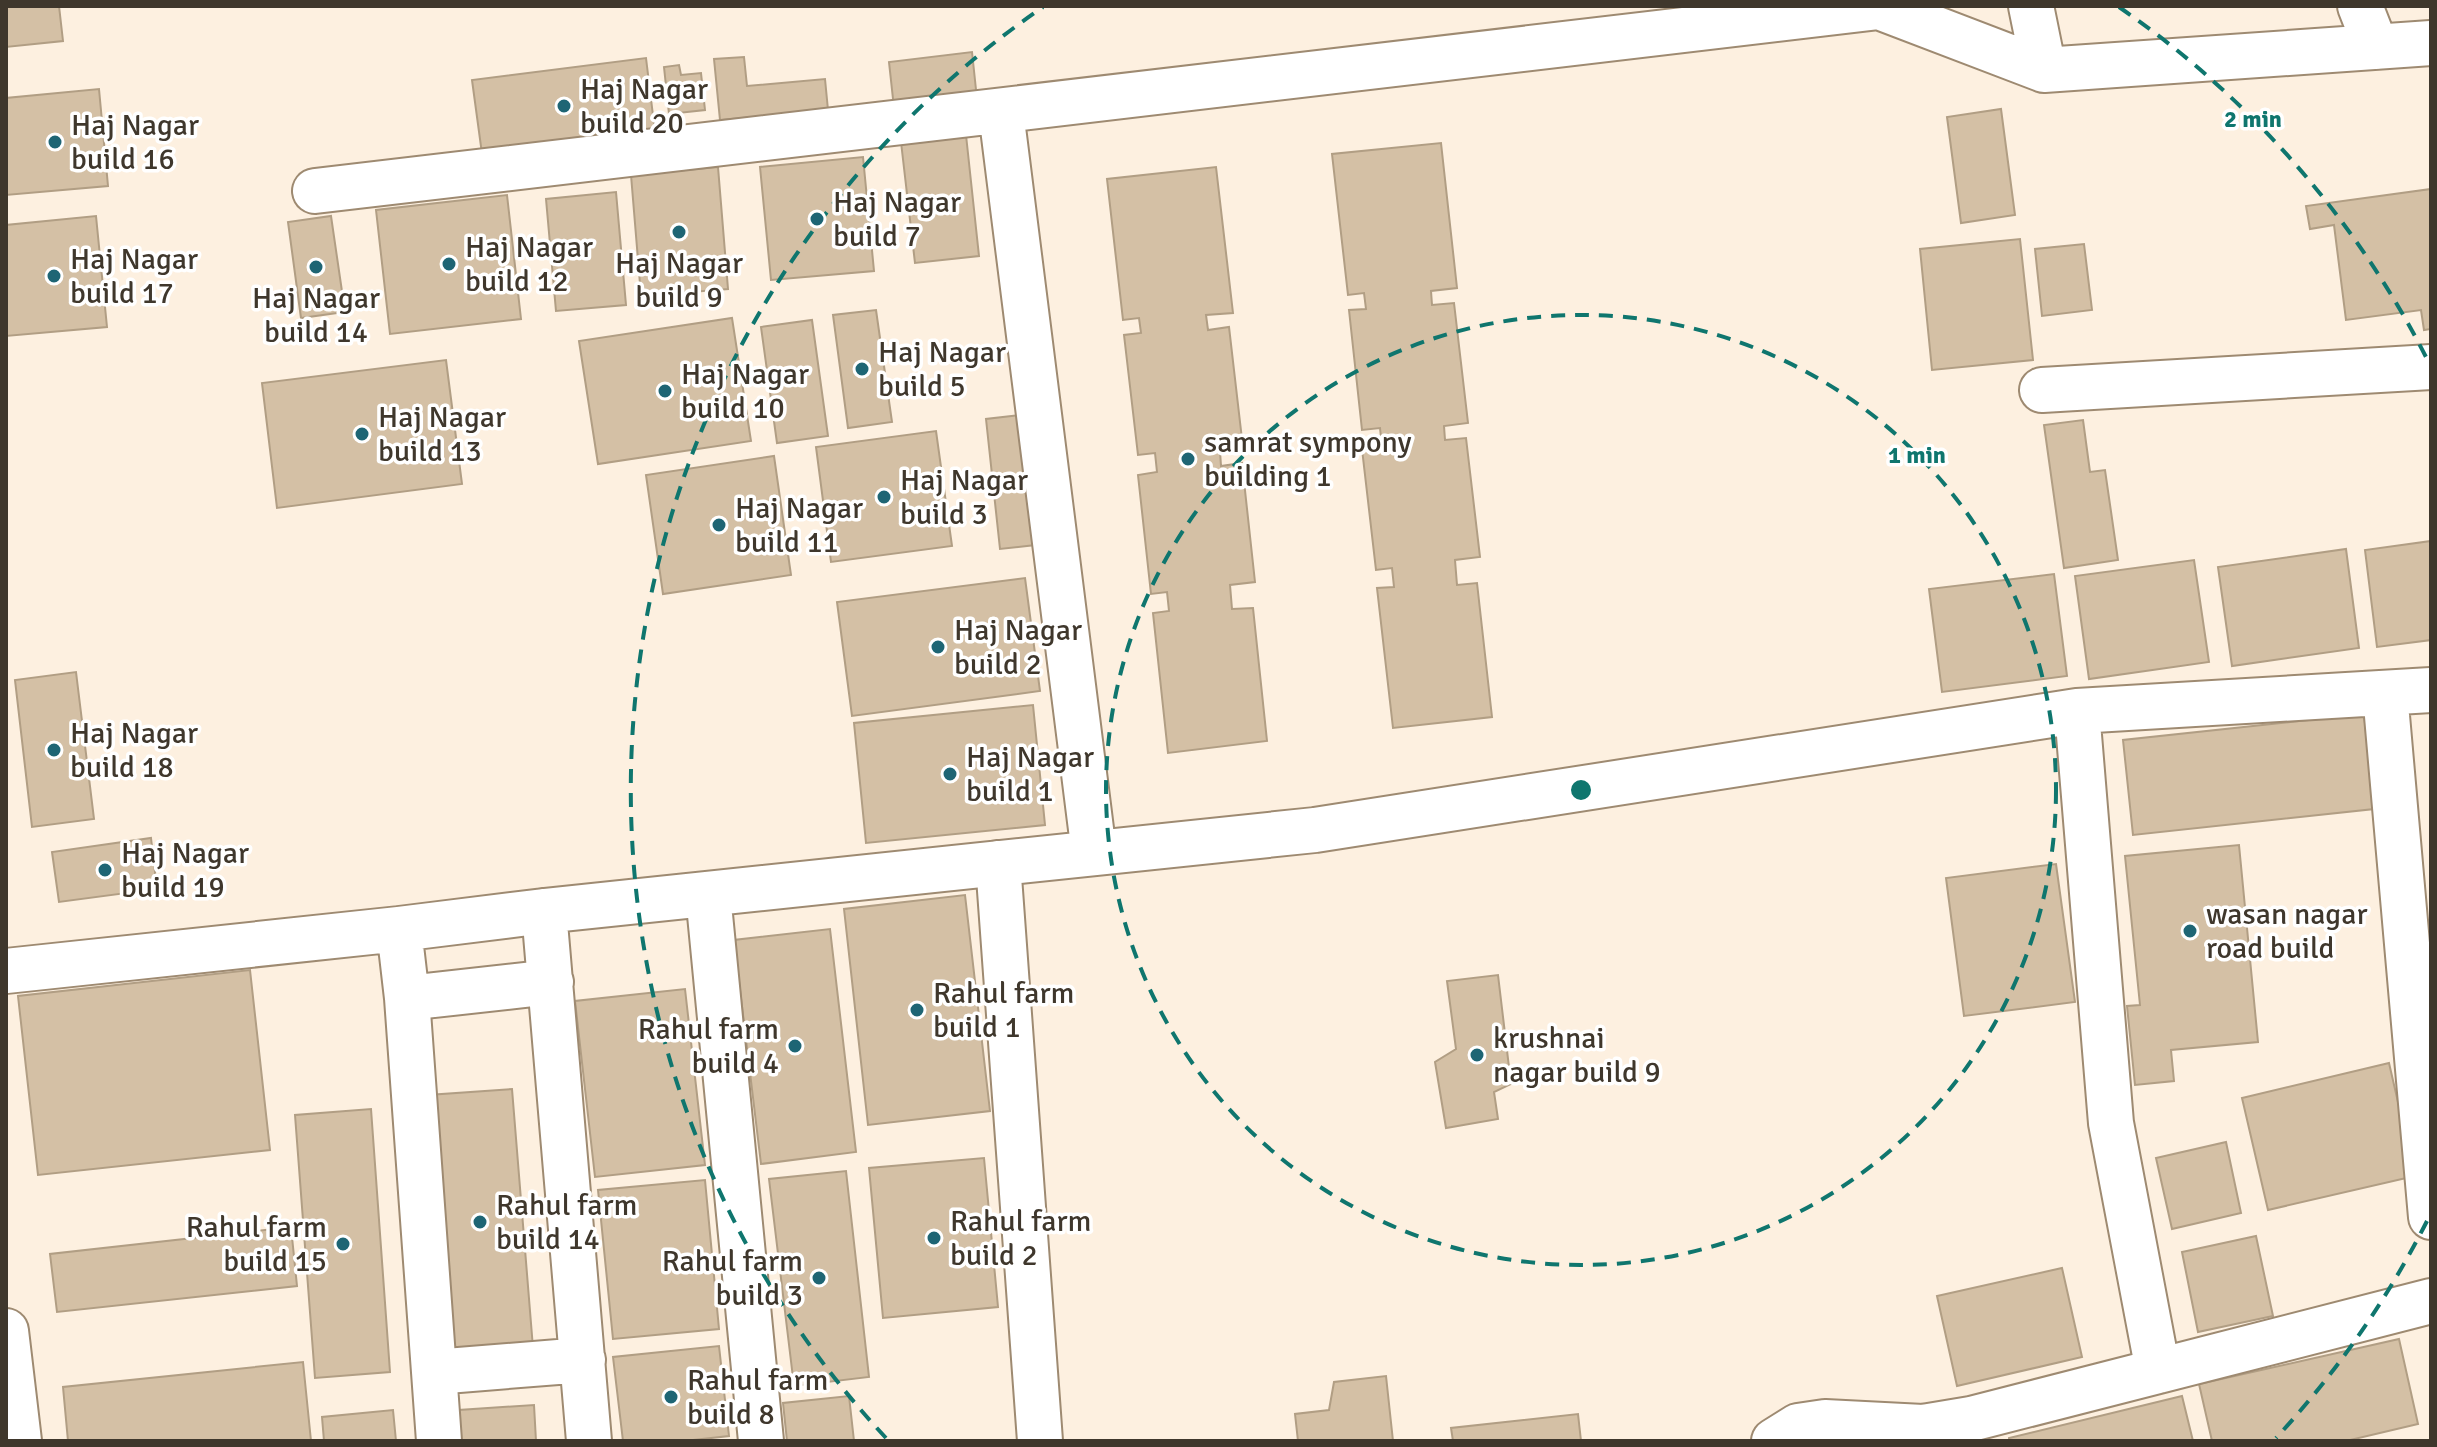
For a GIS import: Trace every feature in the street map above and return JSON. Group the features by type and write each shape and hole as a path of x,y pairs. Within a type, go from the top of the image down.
{"street":[{"path":"2031,6 2044,70"},
{"path":"2360,6 2376,47"},
{"path":"315,191 1879,7 2044,70 2431,43"},
{"path":"1001,112 1094,853"},
{"path":"2042,390 2431,367"},
{"path":"6,971 1315,830 2077,711 2431,690"},
{"path":"2385,693 2431,1217"},
{"path":"2077,711 2111,1123 2158,1371"},
{"path":"998,863 1040,1441"},
{"path":"708,894 761,1441"},
{"path":"544,911 589,1441"},
{"path":"399,929 407,998 439,1441"},
{"path":"407,998 551,982"},
{"path":"1774,1441 1798,1426 1825,1422 1923,1427 1971,1419 2431,1301"},
{"path":"6,1331 15,1439"},
{"path":"434,1372 583,1360"}],"building":[{"path":"6,6 59,6 63,41 6,47"},
{"path":"972,52 977,99 894,108 889,62"},
{"path":"744,57 747,86 825,79 828,110 720,120 714,59"},
{"name":"Haj Nagar build 20","path":"646,58 655,132 482,154 472,80"},
{"path":"679,65 681,75 701,73 705,110 669,114 664,67"},
{"name":"Haj Nagar build 16","path":"99,89 108,186 6,195 6,98"},
{"path":"2001,109 2015,215 1961,223 1947,117"},
{"path":"966,135 979,256 915,263 901,142"},
{"path":"1441,143 1457,288 1431,291 1432,305 1454,303 1468,423 1444,426 1445,440 1466,438 1480,557 1455,560 1457,585 1477,583 1492,717 1393,728 1377,588 1394,587 1392,568 1376,570 1362,449 1382,447 1380,428 1362,430 1349,310 1366,309 1364,293 1348,295 1332,154"},
{"name":"Haj Nagar build 7","path":"863,157 874,271 771,280 760,167"},
{"name":"Haj Nagar build 9","path":"718,167 728,289 641,296 631,175"},
{"name":"samrat sympony building 1","path":"1216,167 1233,313 1206,315 1208,330 1229,327 1243,448 1220,451 1221,466 1242,463 1255,582 1230,585 1232,609 1253,608 1267,741 1168,753 1153,613 1169,611 1167,592 1151,594 1138,475 1157,472 1155,453 1138,455 1124,335 1141,333 1139,318 1123,320 1107,179"},
{"path":"2431,189 2431,329 2424,330 2421,310 2346,320 2334,225 2310,229 2306,206"},
{"path":"616,192 626,305 556,311 546,199"},
{"name":"Haj Nagar build 12","path":"507,195 521,319 390,334 376,210"},
{"name":"Haj Nagar build 17","path":"96,216 107,327 6,336 6,225"},
{"name":"Haj Nagar build 14","path":"331,216 345,312 301,318 288,222"},
{"path":"2020,239 2033,360 1932,370 1920,249"},
{"path":"2084,244 2092,310 2042,316 2035,249"},
{"name":"Haj Nagar build 5","path":"876,310 892,422 848,428 833,315"},
{"name":"Haj Nagar build 10","path":"732,318 751,441 598,464 579,341"},
{"path":"812,320 828,436 777,443 761,327"},
{"name":"Haj Nagar build 13","path":"446,360 462,484 277,508 262,383"},
{"path":"1030,414 1044,544 1000,549 986,419"},
{"path":"2083,420 2090,472 2105,470 2118,560 2064,568 2044,425"},
{"name":"Haj Nagar build 3","path":"936,431 952,546 831,562 816,447"},
{"name":"Haj Nagar build 11","path":"774,456 791,575 663,594 646,475"},
{"path":"2431,541 2431,640 2377,647 2365,550"},
{"path":"2346,549 2359,648 2232,666 2218,567"},
{"path":"2194,560 2209,662 2089,679 2075,576"},
{"path":"2054,574 2067,676 1942,692 1929,589"},
{"name":"Haj Nagar build 2","path":"1025,578 1040,691 852,716 837,602"},
{"name":"Haj Nagar build 18","path":"76,672 94,819 32,827 15,680"},
{"name":"Haj Nagar build 1","path":"1033,705 1045,825 866,843 854,723"},
{"name":"wasan nagar road build","path":"2364,714 2374,809 2133,835 2123,740"},
{"name":"Haj Nagar build 19","path":"151,838 157,889 59,902 52,852"},
{"name":"wasan nagar road build","path":"2239,845 2258,1042 2171,1050 2174,1081 2135,1085 2127,1006 2140,1005 2125,856"},
{"path":"2056,864 2075,1002 1964,1016 1946,878"},
{"name":"Rahul farm build 1","path":"965,895 990,1111 868,1125 844,909"},
{"name":"Rahul farm build 4","path":"830,929 856,1152 761,1164 734,940"},
{"path":"250,970 270,1150 38,1175 18,996"},
{"name":"krushnai nagar build 9","path":"1498,975 1511,1084 1494,1092 1498,1119 1446,1128 1435,1062 1456,1049 1447,981"},
{"path":"685,989 705,1165 595,1177 575,1001"},
{"path":"2389,1063 2415,1176 2268,1210 2242,1098"},
{"name":"Rahul farm build 14","path":"512,1089 533,1348 449,1354 428,1095"},
{"name":"Rahul farm build 15","path":"371,1109 390,1372 315,1378 295,1115"},
{"path":"2226,1142 2241,1213 2172,1229 2156,1158"},
{"name":"Rahul farm build 2","path":"984,1158 998,1307 883,1318 869,1168"},
{"name":"Rahul farm build 3","path":"846,1171 869,1377 794,1386 769,1179"},
{"path":"705,1180 719,1329 613,1339 598,1190"},
{"path":"291,1227 297,1286 57,1312 50,1254"},
{"path":"2256,1236 2273,1316 2198,1332 2182,1252"},
{"path":"2062,1268 2082,1357 1957,1386 1937,1296"},
{"path":"2399,1339 2418,1424 2346,1441 2212,1441 2199,1384"},
{"name":"Rahul farm build 8","path":"719,1346 729,1436 684,1441 623,1441 613,1357"},
{"path":"303,1362 311,1441 68,1441 63,1387"},
{"path":"1386,1376 1393,1441 1298,1441 1295,1414 1329,1410 1334,1382"},
{"path":"849,1396 854,1441 787,1441 783,1403"},
{"path":"2182,1396 2193,1441 2009,1441 2009,1438"},
{"path":"534,1405 536,1441 461,1441 459,1410"},
{"path":"393,1410 396,1441 324,1441 322,1417"},
{"path":"1578,1414 1581,1441 1453,1441 1451,1428"}],"place":[{"name":"Haj Nagar build 20","path":"564,106"},
{"name":"Haj Nagar build 16","path":"55,142"},
{"name":"Haj Nagar build 7","path":"817,219"},
{"name":"Haj Nagar build 9","path":"679,232"},
{"name":"Haj Nagar build 12","path":"449,264"},
{"name":"Haj Nagar build 14","path":"316,267"},
{"name":"Haj Nagar build 17","path":"54,276"},
{"name":"Haj Nagar build 5","path":"862,369"},
{"name":"Haj Nagar build 10","path":"665,391"},
{"name":"Haj Nagar build 13","path":"362,434"},
{"name":"samrat sympony building 1","path":"1188,459"},
{"name":"Haj Nagar build 3","path":"884,497"},
{"name":"Haj Nagar build 11","path":"719,525"},
{"name":"Haj Nagar build 2","path":"938,647"},
{"name":"Haj Nagar build 18","path":"54,750"},
{"name":"Haj Nagar build 1","path":"950,774"},
{"name":"Haj Nagar build 19","path":"105,870"},
{"name":"wasan nagar road build","path":"2190,931"},
{"name":"Rahul farm build 1","path":"917,1010"},
{"name":"Rahul farm build 4","path":"795,1046"},
{"name":"krushnai nagar build 9","path":"1477,1055"},
{"name":"Rahul farm build 14","path":"480,1222"},
{"name":"Rahul farm build 2","path":"934,1238"},
{"name":"Rahul farm build 15","path":"343,1244"},
{"name":"Rahul farm build 3","path":"819,1278"},
{"name":"Rahul farm build 8","path":"671,1397"}]}
